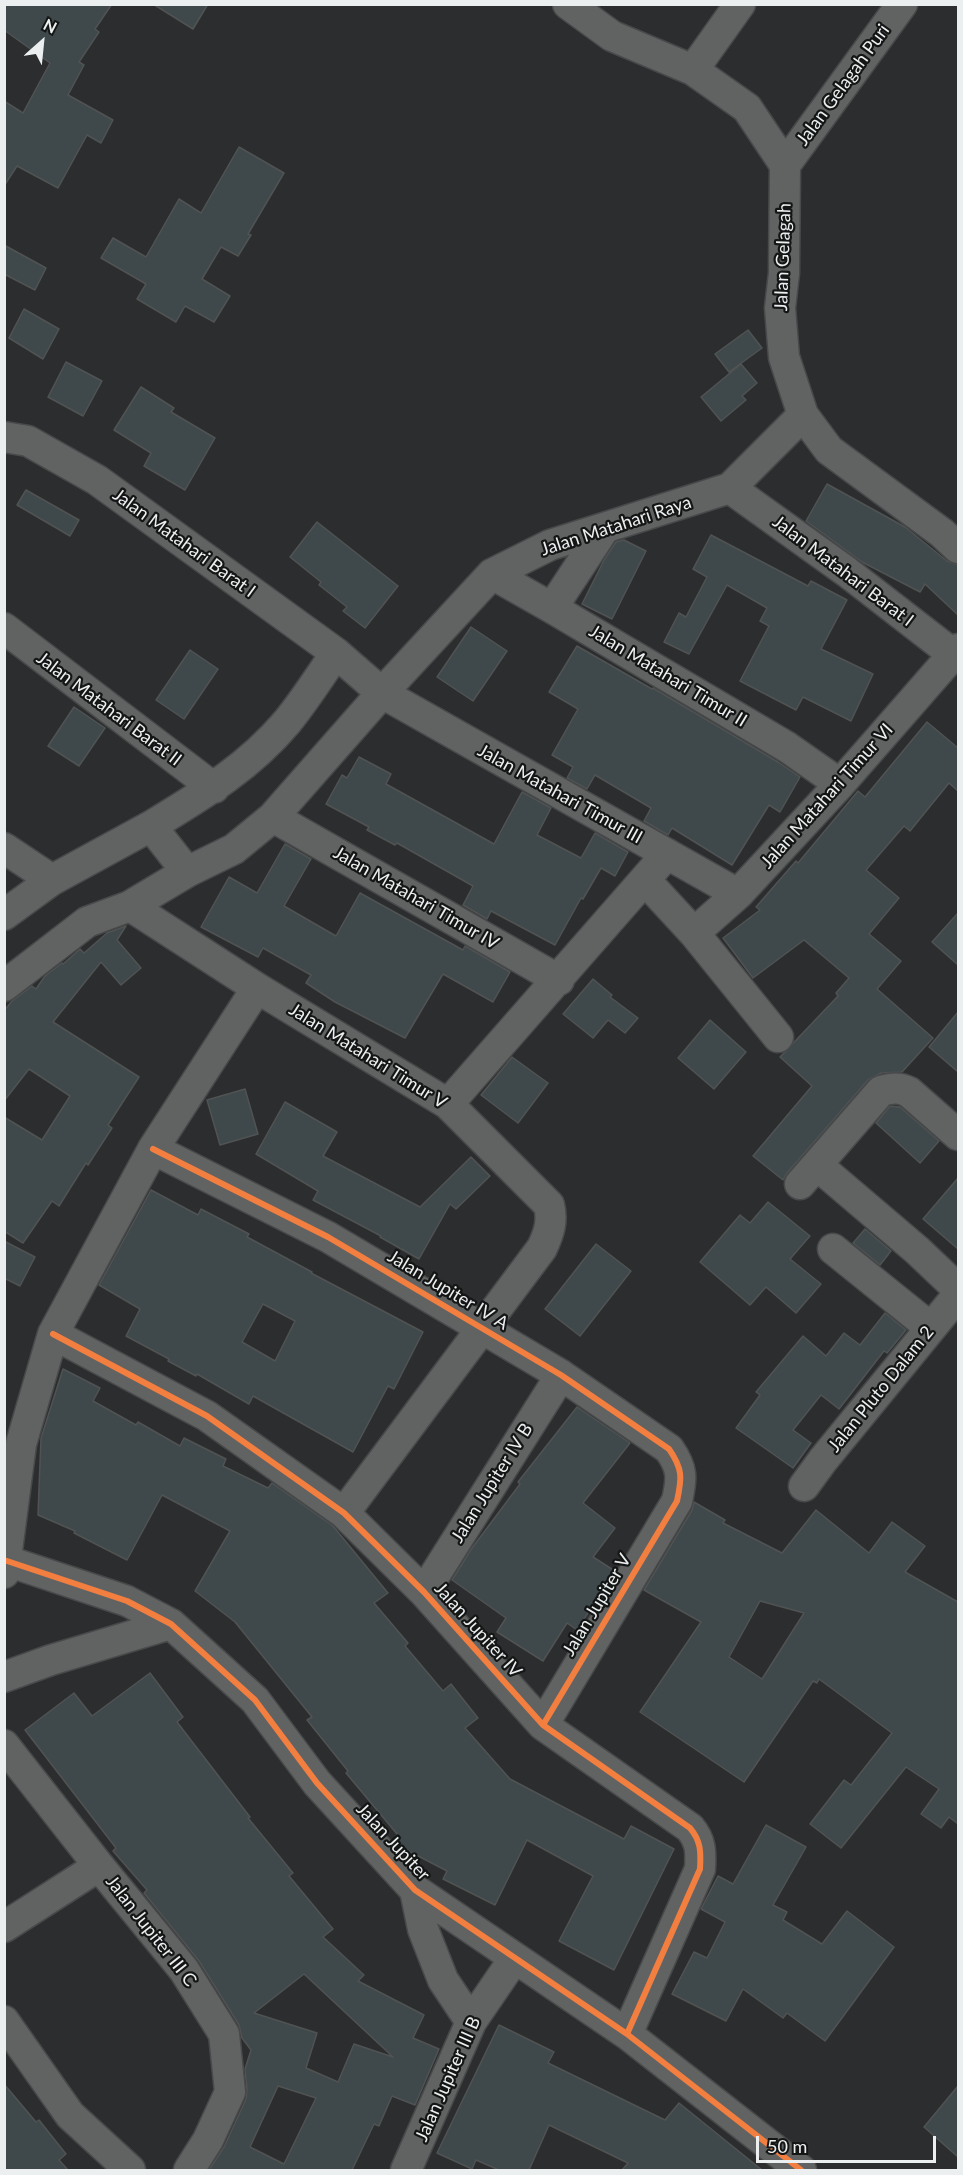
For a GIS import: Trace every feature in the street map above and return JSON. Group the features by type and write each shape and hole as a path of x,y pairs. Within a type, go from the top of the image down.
{"street":[{"path":"568,4 612,36 693,70 747,108 785,165"},
{"path":"693,70 740,4"},
{"name":"Jalan Gelagah Puri","path":"785,165 902,4"},
{"name":"Jalan Gelagah","path":"785,165 784,273 780,308 784,357 803,415 829,450 953,537"},
{"name":"Jalan Matahari Raya","path":"4,986 87,922 130,906 187,872 234,849 273,817 382,693 492,574 550,545 730,488 803,415"},
{"name":"Jalan Matahari Barat I","path":"16,439 97,480 336,653"},
{"name":"Jalan Matahari Barat I","path":"730,488 956,652"},
{"path":"552,608 604,529"},
{"name":"Jalan Matahari Timur II","path":"492,574 787,747 840,784"},
{"name":"Jalan Matahari Barat II","path":"4,628 214,788"},
{"name":"Jalan Matahari Timur VI","path":"694,933 738,894 840,784 956,652"},
{"path":"4,915 52,880 151,826 214,788 249,760 287,721 336,653 382,693"},
{"name":"Jalan Matahari Timur III","path":"382,693 738,894"},
{"name":"Jalan Matahari Timur IV","path":"273,817 559,980"},
{"path":"151,826 187,872"},
{"path":"4,848 52,880"},
{"path":"448,1104 667,854"},
{"path":"645,880 694,933 778,1037"},
{"name":"Jalan Matahari Timur V","path":"130,906 257,988 448,1104 549,1205 552,1217 549,1233 542,1248 344,1513"},
{"path":"4,1573 21,1444 53,1334 153,1149 257,988"},
{"path":"958,1135 909,1092 901,1088 891,1088 881,1091 809,1174 958,1289"},
{"name":"Jalan Jupiter IV A","path":"153,1149 328,1237 561,1375 669,1449 680,1464 681,1483 677,1501"},
{"path":"832,1249 931,1328"},
{"name":"Jalan Pluto Dalam 2","path":"804,1485 958,1295"},
{"name":"Jalan Jupiter IV","path":"53,1334 207,1416 344,1513 424,1592 543,1725 690,1827 698,1838 701,1852 700,1869 627,2034"},
{"name":"Jalan Jupiter IV B","path":"424,1592 561,1375"},
{"name":"Jalan Jupiter V","path":"543,1725 677,1501"},
{"name":"Jalan Jupiter","path":"5,1560 127,1601 171,1624 255,1700 317,1783 415,1890 627,2034 801,2170"},
{"path":"4,1677 51,1660 171,1624"},
{"name":"Jalan Jupiter III C","path":"4,1744 184,1970 224,2034 230,2092 208,2140 189,2170"},
{"path":"4,1927 99,1866"},
{"path":"415,1890 423,1929 442,1980 471,2022"},
{"name":"Jalan Jupiter III B","path":"418,2166 471,2022 514,1959"},
{"path":"4,2021 70,2115 130,2170"}],"building":[{"path":"4,4 112,4 95,29 99,32 79,62 84,65 68,95 113,120 101,143 87,135 58,188 17,166 4,186 4,101 23,113 50,63 4,30"},
{"path":"153,4 208,4 193,29"},
{"path":"239,147 284,173 248,234 251,235 238,256 221,247 202,279 230,296 214,322 185,306 176,322 137,299 146,284 101,258 113,238 146,257 179,199 201,213"},
{"path":"4,245 46,268 35,290 4,274"},
{"path":"24,309 59,329 43,359 9,338"},
{"path":"748,330 762,348 729,372 715,354"},
{"path":"66,362 102,381 83,416 48,397"},
{"path":"741,364 757,383 742,396 746,400 721,421 701,397"},
{"path":"141,387 174,408 171,412 215,438 185,490 144,466 151,453 114,430"},
{"path":"827,484 905,527 947,561 958,565 958,615 925,584 920,592 862,562 806,521"},
{"path":"26,490 79,520 70,536 17,505"},
{"path":"317,522 398,586 365,628 343,611 347,607 319,585 321,582 290,557"},
{"path":"711,535 808,586 811,581 847,600 821,649 873,674 851,721 803,697 796,710 740,681 769,626 760,621 767,608 727,585 689,654 664,642 679,613 686,617 707,577 693,569"},
{"path":"624,540 646,551 612,619 582,604 604,560 616,542"},
{"path":"471,627 507,651 473,701 437,677"},
{"path":"577,646 653,688 800,777 780,812 769,805 732,865 672,828 668,835 644,821 651,808 595,775 587,789 567,778 573,767 552,755 578,709 549,692"},
{"path":"190,650 218,669 184,719 156,700"},
{"path":"74,707 105,728 79,766 48,746"},
{"path":"927,722 958,748 958,791 949,783 910,831 904,826 866,870 899,898 869,934 901,961 877,989 933,1038 902,1072 881,1073 868,1080 783,1180 753,1156 812,1086 780,1057 838,996 836,993 849,978 804,940 753,978 723,938 760,910 756,907 796,861 798,863 858,791 865,797"},
{"path":"359,757 391,774 386,784 494,844 522,792 551,808 537,835 581,858 595,833 628,852 615,876 601,868 555,945 491,911 487,919 463,905 473,886 397,843 395,845 367,830 369,827 326,804 342,775 347,778"},
{"path":"285,844 311,859 284,906 336,936 360,893 463,950 465,946 510,972 493,1002 443,974 405,1038 335,1002 306,983 311,975 263,948 258,957 201,927 229,877 257,893"},
{"path":"958,913 958,965 932,942"},
{"path":"126,926 117,940 141,968 121,985 101,962 53,1022 139,1077 108,1125 112,1128 88,1165 86,1163 59,1206 52,1201 23,1243 4,1231 4,1117 42,1140 70,1096 29,1069 4,1101 4,1011 12,1001 32,986 36,989 45,976 80,949 84,953 107,933"},
{"path":"593,979 612,995 610,997 638,1018 625,1033 608,1020 593,1038 563,1014"},
{"path":"958,1012 958,1072 929,1047"},
{"path":"710,1020 746,1052 714,1089 678,1058"},
{"path":"512,1057 548,1083 518,1123 481,1095"},
{"path":"245,1089 258,1134 220,1145 207,1100"},
{"path":"285,1102 337,1132 323,1156 420,1207 471,1157 490,1176 456,1209 450,1204 419,1259 313,1200 318,1191 256,1154"},
{"path":"890,1106 900,1107 939,1141 920,1163 876,1123"},
{"path":"958,1178 958,1249 923,1219"},
{"path":"151,1190 198,1215 201,1209 249,1234 247,1237 423,1332 394,1389 388,1386 353,1452 253,1396 249,1404 126,1336 140,1309 99,1285","holes":["263,1304 295,1321 275,1361 242,1342"]},
{"path":"768,1202 810,1236 790,1259 821,1284 796,1313 766,1287 750,1305 700,1262 740,1215 750,1223"},
{"path":"865,1229 891,1251 880,1265 853,1243"},
{"path":"4,1241 35,1257 20,1286 4,1278"},
{"path":"596,1244 631,1271 580,1336 545,1309"},
{"path":"885,1313 906,1330 887,1353 884,1351 839,1409 821,1395 793,1430 811,1443 793,1468 736,1428 760,1395 756,1392 803,1336 826,1356 844,1333 860,1345"},
{"path":"63,1369 100,1388 93,1401 136,1425 138,1422 180,1446 184,1438 226,1459 223,1466 268,1488 272,1483 333,1526 388,1593 374,1603 408,1643 405,1646 443,1691 451,1684 478,1718 465,1728 510,1779 624,1839 631,1826 674,1849 614,1970 559,1941 593,1876 527,1840 495,1905 443,1879 447,1871 393,1841 397,1834 346,1773 348,1771 307,1720 312,1717 235,1622 195,1591 230,1531 162,1495 127,1560 74,1533 75,1531 38,1515 41,1438"},
{"path":"577,1407 630,1443 583,1503 615,1528 593,1557 615,1571 577,1630 567,1623 543,1661 497,1632 506,1618 452,1580 472,1548 520,1484 518,1482"},
{"path":"694,1502 725,1520 723,1523 782,1553 816,1510 869,1553 892,1522 925,1546 905,1572 958,1602 958,1824 949,1817 941,1828 921,1814 939,1789 906,1767 841,1848 810,1824 844,1780 851,1785 892,1733 819,1679 817,1683 813,1681 744,1782 640,1712 701,1622 644,1590 692,1510","holes":["760,1601 804,1613 762,1679 729,1657"]},
{"path":"150,1673 183,1717 177,1722 250,1817 248,1818 293,1873 289,1876 333,1929 323,1937 364,1975 358,1981 424,2015 413,2038 439,2049 415,2105 392,2096 379,2126 374,2124 352,2170 209,2170 224,2147 246,2099 245,2069 251,2050 242,2038 239,2025 199,1961 144,1893 147,1890 113,1851 116,1848 25,1730 74,1693 92,1716","holes":["304,1974 393,2057 354,2044 338,2082 306,2068 317,2033 254,2013","278,2086 316,2098 284,2164 250,2147"]},
{"path":"766,1825 806,1847 773,1905 787,1912 783,1920 822,1944 847,1911 894,1947 825,2041 787,2013 783,2018 743,1989 726,2021 672,1994 694,1952 707,1958 725,1922 701,1909 718,1876 733,1884"},
{"path":"499,2025 554,2052 548,2063 665,2120 679,2103 762,2170 622,2170 628,2163 549,2125 529,2170 499,2170 476,2160 472,2169 437,2153"},
{"path":"4,2084 36,2122 39,2120 66,2154 59,2160 68,2170 4,2170"},
{"path":"958,2086 958,2157 924,2127"}],"cycle path":[{"path":"153,1149 328,1237 561,1375 669,1449 677,1462 680,1474 677,1501 543,1725"},
{"path":"53,1334 207,1416 344,1513 424,1592 543,1725 690,1828 700,1847 700,1869 627,2034"},
{"path":"4,1560 127,1601 171,1624 255,1700 317,1783 415,1890 627,2034 801,2170"}]}
